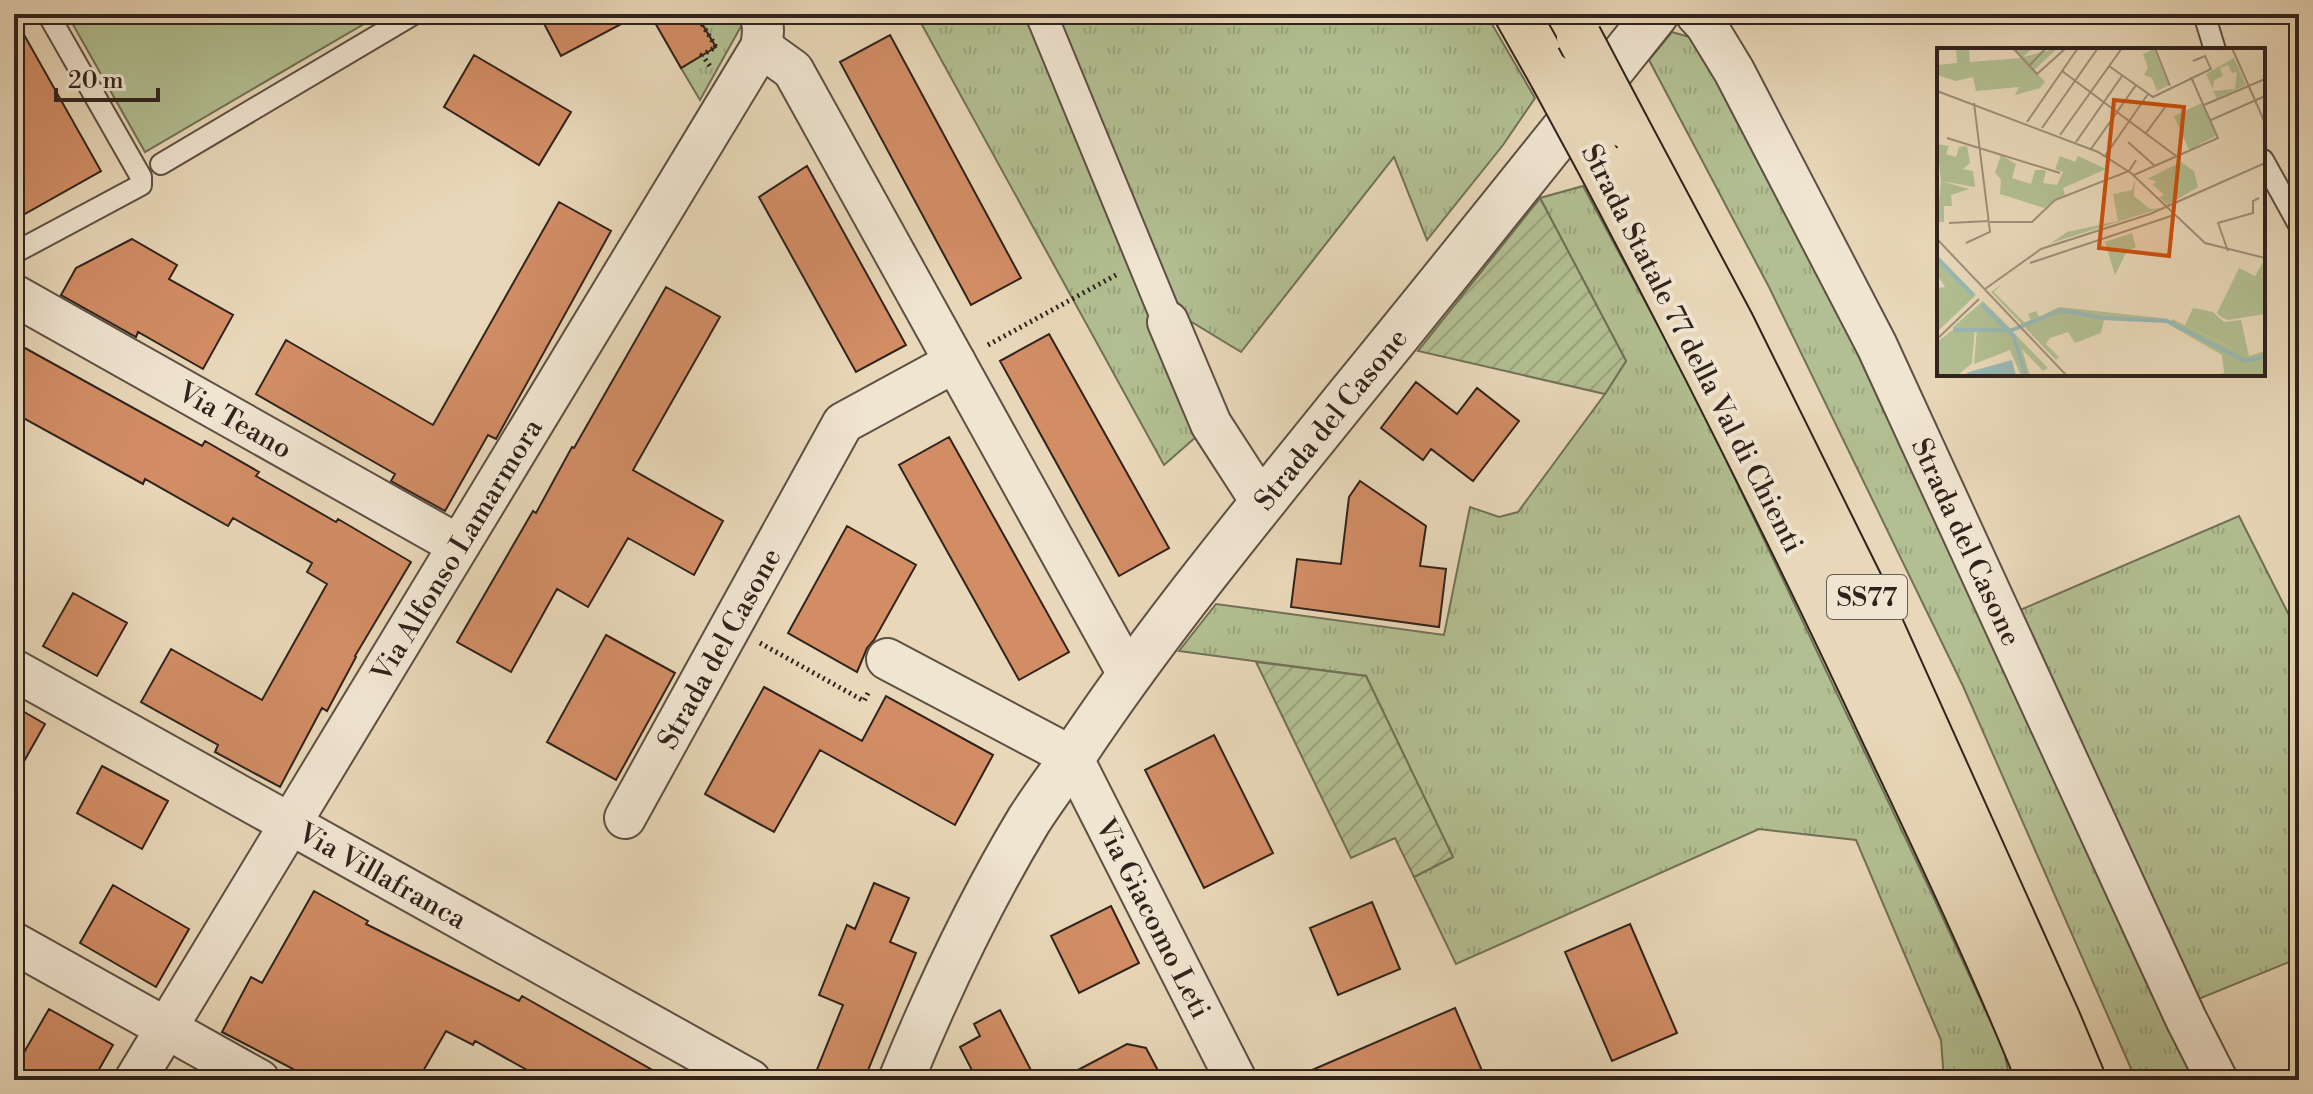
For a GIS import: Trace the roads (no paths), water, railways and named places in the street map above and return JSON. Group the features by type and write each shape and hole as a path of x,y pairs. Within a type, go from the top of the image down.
{"highway":[{"name":"Strada Statale 77 della Val di Chienti","path":"1517,14 1702,357 1955,884 2040,1080"},
{"name":"Strada Statale 77 della Val di Chienti","path":"1573,26 1731,323 1876,616 2083,1080"}],"street":[{"path":"1041,14 1211,424 1262,503"},
{"name":"Strada del Casone","path":"901,1080 974,918 1031,817 1128,674 1183,601 1656,14"},
{"name":"Strada del Casone","path":"1696,14 1734,71 1877,346 2173,991 2217,1080"},
{"path":"760,30 793,70 1128,674"},
{"name":"Via Alfonso Lamarmora","path":"135,1080 458,545 760,30"},
{"name":"Via Teano","path":"14,295 458,545"},
{"name":"Strada del Casone","path":"625,818 843,423 955,362"},
{"path":"887,659 1072,757"},
{"name":"Via Villafranca","path":"14,670 750,1080"},
{"name":"Via Giacomo Leti","path":"1072,757 1236,1080"},
{"path":"14,943 259,1080"}],"lane":[{"path":"14,253 141,185 141,177 48,14"},
{"path":"161,164 414,14"},
{"path":"2265,164 2299,225"}]}
